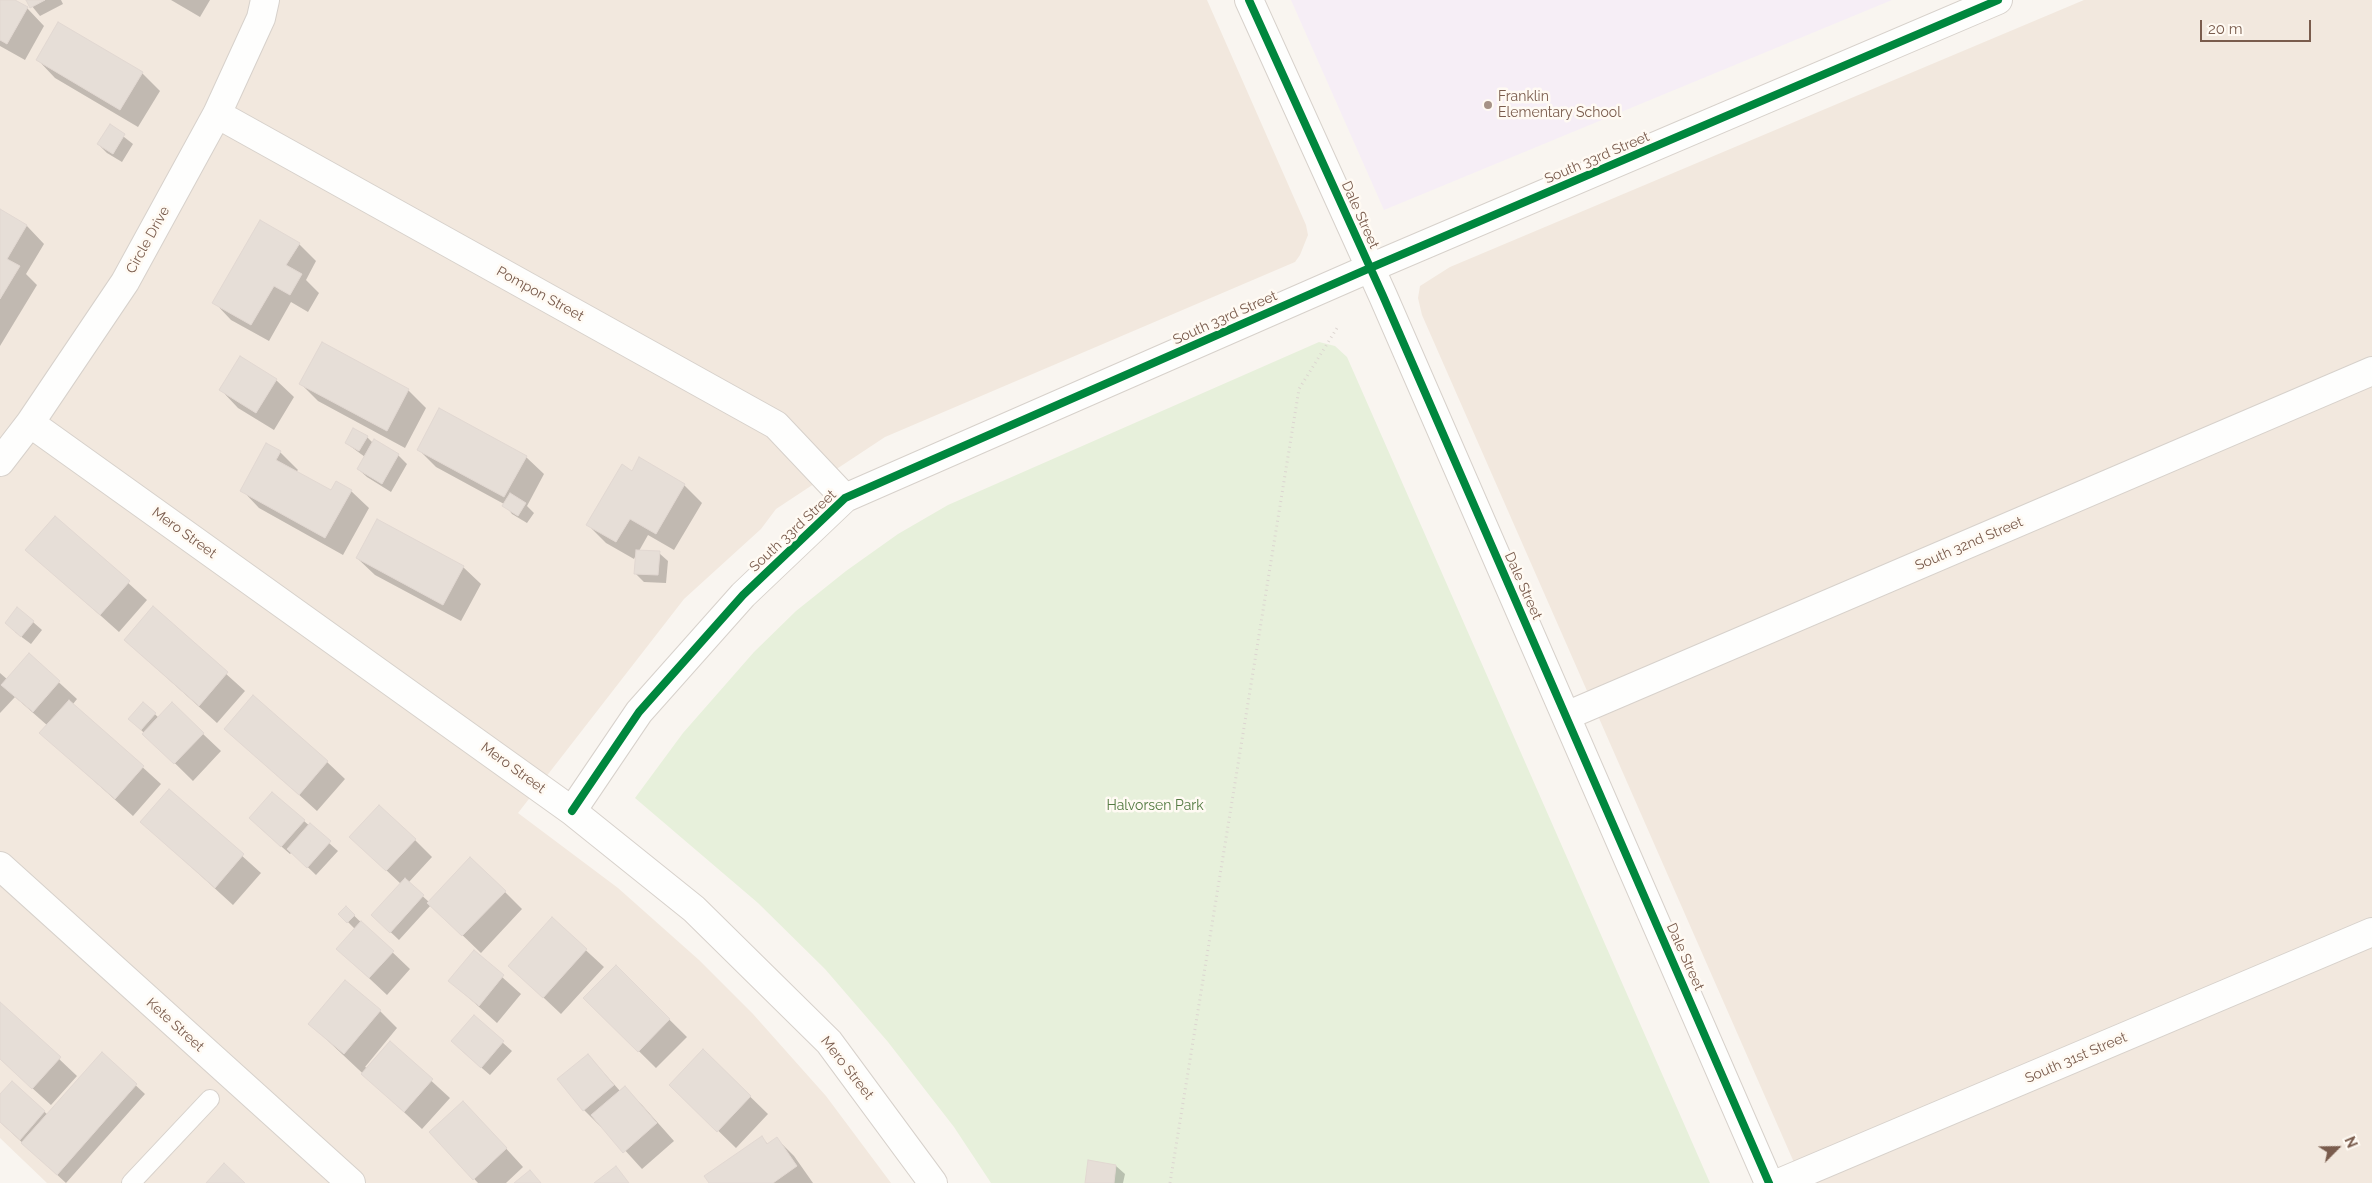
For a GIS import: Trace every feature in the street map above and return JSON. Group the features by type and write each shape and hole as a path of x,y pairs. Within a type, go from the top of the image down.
{"street":[{"name":"Circle Drive","path":"0,462 30,423 125,282 217,114 262,18 266,0"},
{"name":"Dale Street","path":"1250,0 1370,268 1770,1183"},
{"name":"South 33rd Street","path":"572,811 639,712 743,595 845,498 1370,268 1998,0"},
{"name":"Pompon Street","path":"217,114 776,425 845,498"},
{"name":"South 32nd Street","path":"1566,716 2372,371"},
{"name":"Mero Street","path":"30,423 572,811 694,909 829,1042 933,1183"},
{"name":"Kete Street","path":"0,866 351,1183"},
{"name":"South 31st Street","path":"1780,1183 2372,932"}],"lane":[{"path":"131,1183 210,1099"}],"path":[{"path":"1170,1183 1299,389 1337,328"}],"shaded area":[{"path":"0,0 1207,0 1306,225 1308,235 1295,262 885,437 776,509 761,529 684,599 518,813 618,888 699,960 753,1014 826,1096 891,1183 47,1183 0,1138"},
{"name":"Franklin Elementary School","path":"1291,0 1892,0 1384,210"},
{"path":"2084,0 2372,0 2372,1183 1803,1183 1422,315 1418,298 1420,286 1450,267"}],"green space":[{"name":"Halvorsen Park","path":"1319,342 1335,346 1347,357 1710,1183 991,1183 954,1127 888,1042 825,969 758,903 635,798 683,733 754,652 796,611 846,571 898,534 948,505"}],"building":[{"path":"0,0 15,0 28,7 7,44 0,40"},
{"path":"26,0 45,0 30,8"},
{"path":"58,22 143,72 120,110 36,60"},
{"path":"110,124 125,134 113,154 97,144"},
{"path":"0,209 27,225 7,259 20,266 0,299"},
{"path":"260,220 300,243 286,265 302,274 290,295 274,286 251,325 212,303"},
{"path":"322,342 409,389 387,431 299,384"},
{"path":"240,356 277,379 256,413 219,390"},
{"path":"439,408 527,456 504,497 417,450"},
{"path":"353,428 368,436 359,451 345,443"},
{"path":"374,439 399,454 382,484 357,469"},
{"path":"266,443 281,451 276,460 331,490 336,481 352,490 325,538 240,491"},
{"path":"639,457 685,484 656,534 630,519 616,542 586,525 622,464 632,471"},
{"path":"510,493 526,503 518,516 502,506"},
{"path":"55,516 130,581 100,615 25,550"},
{"path":"377,519 464,566 443,605 356,558"},
{"path":"636,550 660,551 658,575 634,574"},
{"path":"153,606 228,672 199,706 124,640"},
{"path":"17,607 34,621 21,637 5,623"},
{"path":"29,653 60,681 33,712 1,685"},
{"path":"253,695 328,761 299,795 224,729"},
{"path":"69,700 144,766 115,799 39,733"},
{"path":"143,702 156,713 141,730 128,719"},
{"path":"172,702 204,733 174,764 142,734"},
{"path":"169,789 244,854 215,888 140,822"},
{"path":"272,792 305,820 281,847 249,818"},
{"path":"379,805 416,839 386,871 349,837"},
{"path":"310,823 331,841 307,868 287,849"},
{"path":"470,857 506,891 462,936 427,903"},
{"path":"405,878 424,895 390,933 371,915"},
{"path":"346,906 355,915 347,923 338,914"},
{"path":"552,917 587,949 543,998 508,966"},
{"path":"361,921 394,951 369,978 336,949"},
{"path":"474,950 504,975 479,1006 448,981"},
{"path":"616,965 670,1019 638,1052 583,998"},
{"path":"345,980 381,1010 344,1054 308,1024"},
{"path":"0,1002 61,1057 32,1089 0,1059"},
{"path":"474,1015 504,1041 481,1068 451,1041"},
{"path":"390,1041 433,1079 404,1112 361,1074"},
{"path":"703,1049 751,1096 717,1132 669,1085"},
{"path":"102,1052 137,1084 57,1175 21,1143"},
{"path":"588,1054 614,1085 583,1111 557,1079"},
{"path":"12,1081 45,1111 20,1140 0,1122 0,1094"},
{"path":"625,1086 657,1123 623,1153 591,1115"},
{"path":"463,1101 507,1148 473,1180 429,1132"},
{"path":"762,1136 767,1144 777,1137 797,1166 773,1183 709,1183 704,1176"},
{"path":"1088,1160 1116,1165 1114,1183 1085,1183"},
{"path":"224,1163 245,1183 206,1183"},
{"path":"616,1166 629,1183 594,1183"},
{"path":"530,1170 541,1183 514,1183"}],"cycle path":[{"path":"1249,0 1383,296 1769,1183"},
{"path":"572,811 639,712 743,595 845,498 1370,268 1998,0"}],"place":[{"name":"Franklin Elementary School","path":"1488,105"}]}
